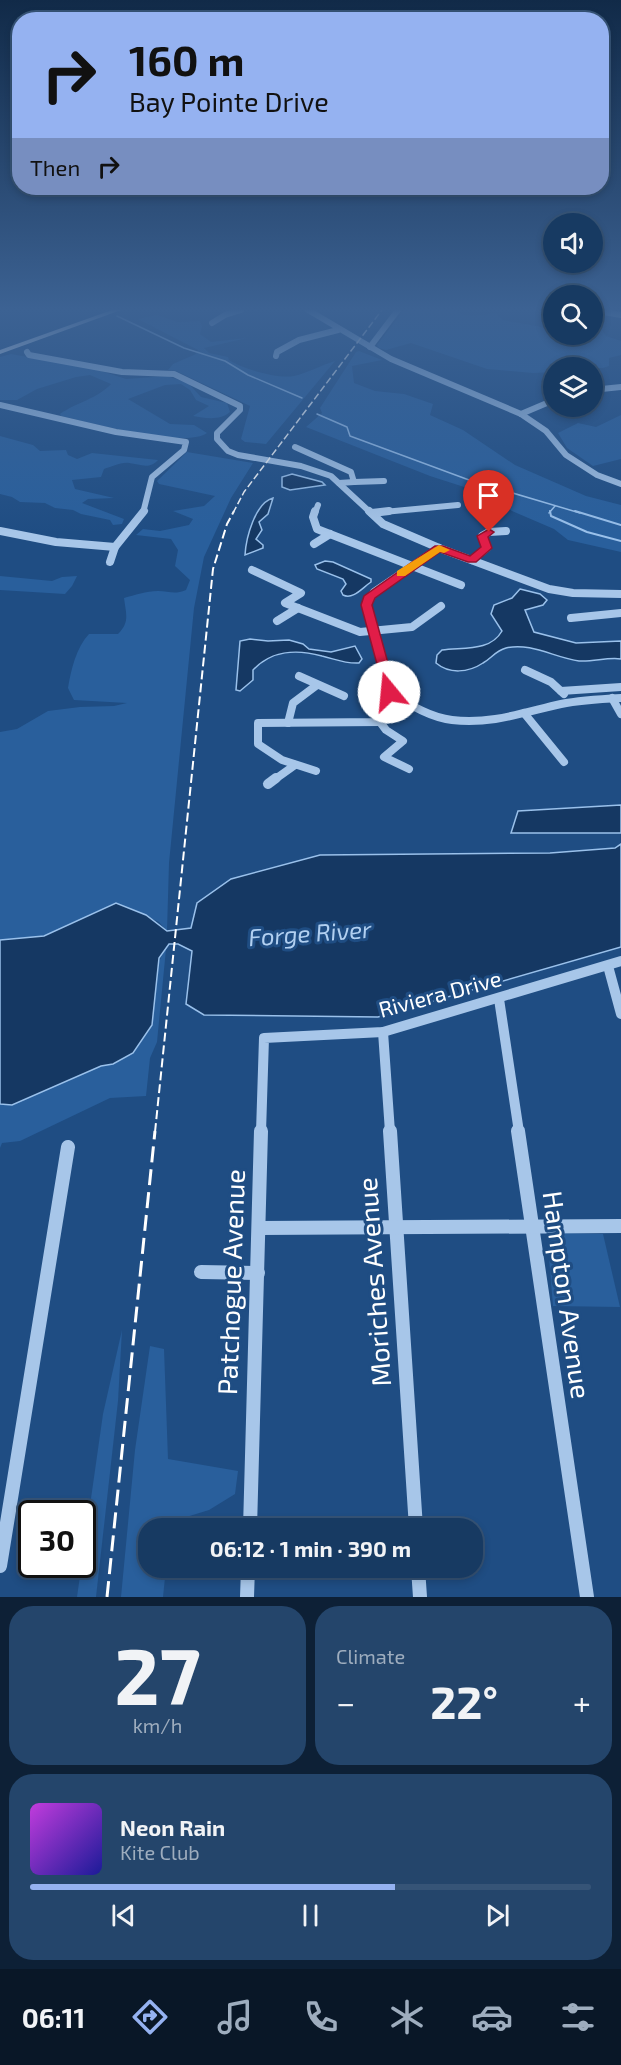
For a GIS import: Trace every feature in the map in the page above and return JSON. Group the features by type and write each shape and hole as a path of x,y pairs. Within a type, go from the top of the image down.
{"street":[{"path":"198,385 237,402 240,410 218,433 217,439 228,451 317,472 341,484 390,528 549,589 621,594"},
{"path":"451,385 521,414 546,431 566,455 597,475 621,484"},
{"path":"603,389 621,387"},
{"path":"0,405 164,441 186,442 184,450 152,477 145,510 115,547 110,562"},
{"path":"521,414 543,405"},
{"path":"295,447 351,472 354,483"},
{"path":"283,464 290,468 317,472"},
{"path":"341,484 384,481"},
{"path":"318,505 313,517 317,529 461,585"},
{"path":"372,513 458,505"},
{"path":"0,531 56,542 115,547"},
{"path":"472,560 487,548 483,536 489,532 506,531"},
{"path":"314,544 330,534"},
{"path":"439,548 370,596 366,605 386,687 395,696 456,722 486,722 570,703 616,698 621,714"},
{"path":"252,570 302,593 285,603 350,630 373,631 412,627 441,606"},
{"path":"594,592 597,601"},
{"path":"277,621 298,608"},
{"path":"571,618 593,617 601,611 621,613"},
{"path":"525,670 551,682 570,703"},
{"path":"299,676 344,696"},
{"path":"288,723 288,708 291,703 317,685"},
{"path":"561,691 621,687"},
{"path":"316,771 269,754 258,744 258,723 380,722 394,718 414,706"},
{"path":"524,714 564,762"},
{"path":"380,722 386,730 403,741 384,757 409,769"},
{"path":"268,784 295,765"},
{"name":"Riviera Drive","path":"264,1038 383,1032 621,961"},
{"path":"608,966 621,1014"},
{"name":"Hampton Avenue","path":"499,999 587,1597"},
{"name":"Moriches Avenue","path":"383,1032 398,1226 415,1518"},
{"name":"Patchogue Avenue","path":"250,1518 264,1038"},
{"path":"0,1566 68,1147"},
{"path":"260,1228 621,1226"},
{"path":"201,1272 258,1273"},
{"path":"247,1597 248,1578"},
{"path":"419,1578 420,1597"}],"shaded area":[{"path":"0,385 52,385 37,389 17,400 0,400"},
{"path":"110,385 173,385 165,385 128,399 170,424 194,425 207,433 196,437 159,436 61,416 60,414 73,406"},
{"path":"182,385 189,385 201,397 227,403 230,412 217,418 193,416 209,406 196,400 190,390"},
{"path":"205,385 315,385 266,444 245,442 241,439 250,406"},
{"path":"335,385 358,385 375,391 404,394 433,404 430,415 463,430 515,465 586,496 621,505 621,552 568,540 554,529 512,511 486,494 430,476 306,427 322,413 320,408"},
{"path":"621,415 621,459 593,466 567,448 558,433 578,423 596,427"},
{"path":"0,436 33,445 40,451 66,450 68,455 77,459 92,453 158,460 148,466 119,464 104,469 101,477 72,480 75,489 114,498 88,499 82,503 124,519 122,524 113,525 110,520 73,510 55,508 45,503 20,502 0,494"},
{"path":"187,452 253,463 231,498 204,557 194,608 169,863 167,931 159,922 116,903 44,936 0,940 0,732 17,729 48,711 127,703 74,700 68,688 71,674 77,652 89,634 118,634 122,630 126,618 124,598 149,592 175,593 186,590 190,580 175,566 178,550 171,539 136,535 143,529 160,531 189,525 193,519 173,511 204,506 215,496 159,484 157,481"},
{"path":"0,576 52,581 62,577 77,576 65,594 0,590"},
{"path":"166,949 157,1042 150,1058 146,1096 110,1098 20,1141 2,1143 0,1148 0,1104 12,1105 101,1066 113,1064 152,1025 156,976 161,957"},
{"path":"561,1233 603,1234 620,1307 553,1306 548,1245 552,1237"},
{"path":"122,1330 118,1401 96,1597 77,1597 80,1578 96,1578 96,1500 91,1500 103,1414"},
{"path":"150,1346 164,1349 168,1459 238,1471 235,1494 209,1510 183,1518 138,1518 138,1578 165,1578 163,1597 121,1597 135,1450"}],"water":[{"path":"292,474 322,482 325,485 290,490 282,487 282,477"},
{"path":"273,498 268,514 259,522 262,530 256,539 263,545 263,548 245,555 247,540 256,514 267,501"},
{"path":"325,561 333,562 371,579 371,582 354,595 343,595 341,591 346,584 343,579 317,569 315,565"},
{"path":"520,589 540,594 547,600 543,605 525,610 534,632 576,643 621,641 621,659 579,661 525,647 515,647 502,649 471,669 459,671 447,669 436,663 437,655 442,650 475,647 497,638 502,631 491,614 494,605 512,598"},
{"path":"289,640 303,644 309,649 331,652 355,646 362,659 359,663 354,663 303,652 276,655 260,663 253,670 253,680 240,691 236,690 240,641"},
{"path":"621,805 621,833 511,833 518,811"},
{"name":"Forge River","path":"621,844 621,947 378,1017 204,1015 186,1004 192,951 178,944 169,944 159,958 152,1025 133,1053 113,1064 101,1066 12,1105 0,1104 0,940 44,936 116,903 146,915 167,931 191,928 197,903 231,879 320,855 550,853 615,848"}],"waterway":[{"path":"270,385 302,398"},
{"path":"317,414 347,427 350,436 469,480 580,513"},
{"path":"550,512 555,506"},
{"path":"575,511 621,525"},
{"path":"550,512 551,516 587,532 621,541"}],"railway":[{"path":"233,513 244,492 325,385"},
{"path":"155,1132 213,569 227,524 234,511"},
{"path":"107,1597 155,1131"}],"slow traffic":[{"path":"401,574 439,548 444,550"}],"route":[{"path":"389,692 366,605 370,596 439,548 472,560 487,548 483,536 489,532"}]}
